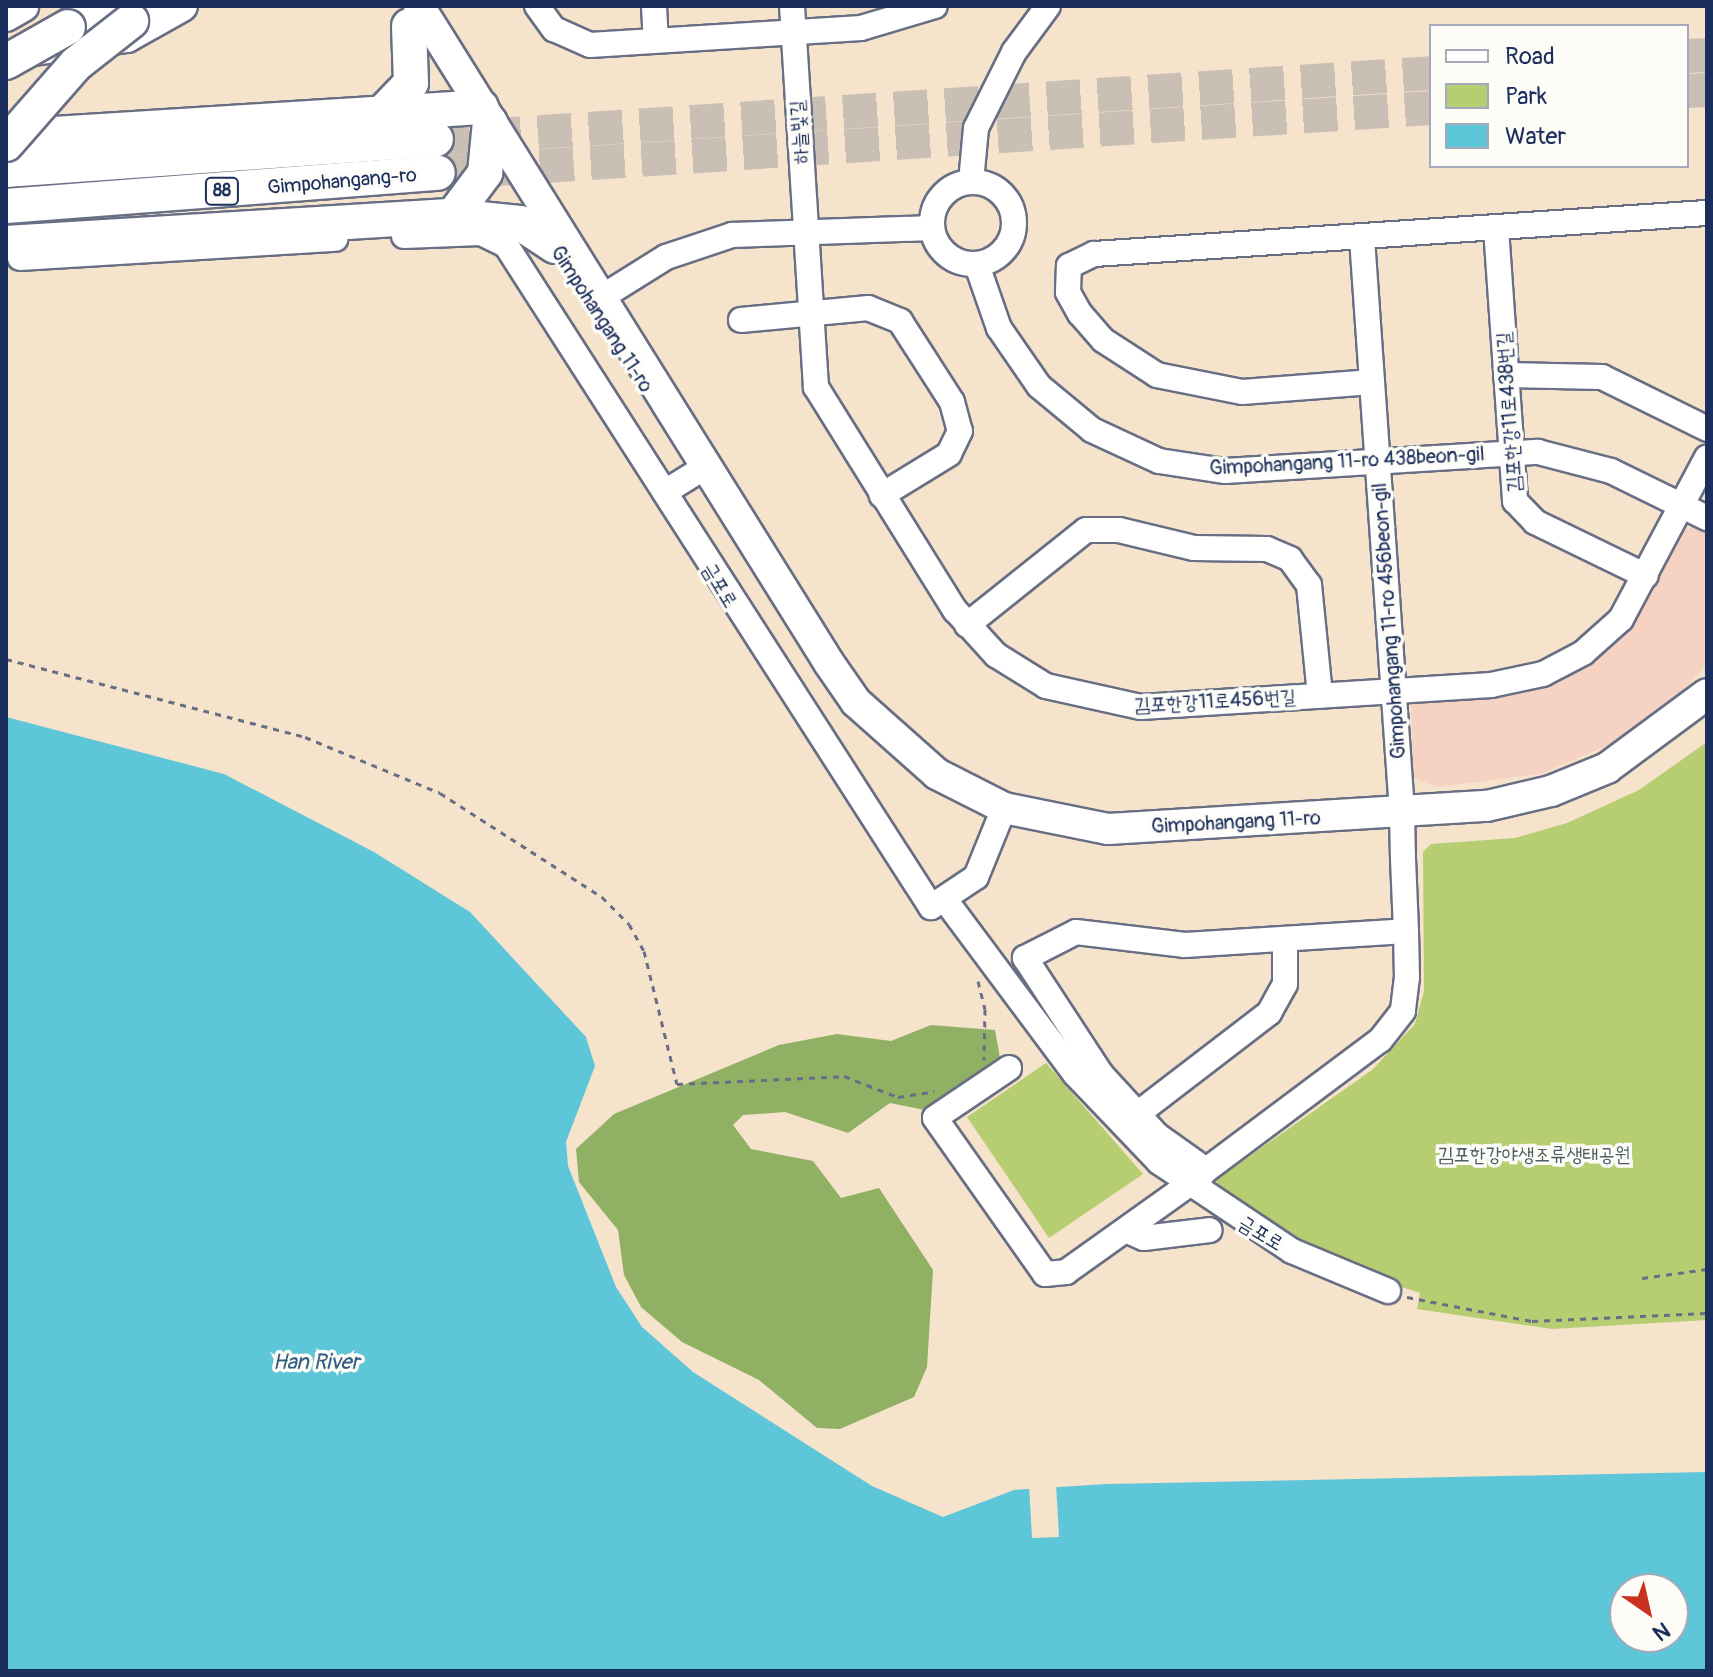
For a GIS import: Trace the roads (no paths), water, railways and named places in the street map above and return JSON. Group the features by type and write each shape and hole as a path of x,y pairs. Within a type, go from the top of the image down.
{"highway":[{"path":"6,62 99,6"},
{"path":"386,109 411,83 408,13"},
{"path":"6,144 76,64 142,14"},
{"path":"6,137 386,109 482,120 475,193 453,216"},
{"name":"Gimpohangang-ro","path":"6,170 436,139"},
{"name":"Gimpohangang-ro","path":"6,206 438,173"},
{"path":"6,243 453,216 520,223 555,246"}],"main road":[{"path":"6,16 23,6"},
{"path":"6,51 96,46 182,6"},
{"name":"Gimpohangang 11-ro","path":"408,13 602,297 809,631"},
{"name":"Gimpohangang 11-ro","path":"482,120 555,246 699,471 856,702 895,741 937,774 1004,808 1108,829 1402,812 1551,791 1631,755 1707,694"}],"street":[{"path":"537,6 570,40 656,40 883,25 935,6"},
{"path":"654,6 656,40"},
{"name":"하늘빛길","path":"792,6 816,387 967,625"},
{"path":"971,182 976,128 1014,52 1048,6"},
{"path":"971,182 1004,196 1014,219 1000,254 977,265 947,256 932,228 945,193 971,182"},
{"path":"1372,382 1242,392 1175,381 1103,340 1073,304 1066,280 1069,266 1084,255 1707,213"},
{"path":"602,297 697,244 806,232 932,228"},
{"name":"김포한강11로438번길","path":"1496,228 1513,492 1526,516 1646,576"},
{"name":"금포로","path":"6,258 470,233 506,245 916,889 931,907 946,901 1098,1103 1292,1251 1388,1291"},
{"name":"Gimpohangang 11-ro 456beon-gil","path":"1009,1068 935,1118 1039,1267 1050,1276 1066,1272 1128,1231 1391,1030 1405,997 1402,812 1362,238"},
{"name":"Gimpohangang 11-ro 438beon-gil","path":"977,265 991,312 1024,367 1070,414 1115,443 1205,470 1511,452 1586,462 1707,518"},
{"path":"741,320 810,311 895,315 956,411 960,431 949,454 882,495"},
{"path":"1506,375 1590,374 1707,429"},
{"path":"1646,576 1707,457"},
{"path":"665,492 699,471"},
{"name":"김포한강11로456번길","path":"1320,695 1309,585 1290,559 1267,549 1194,548 1119,530 1086,530 967,625 1027,676 1107,705 1320,695 1394,691 1510,682 1558,667 1612,630 1646,576"},
{"path":"946,901 984,865 1004,808"},
{"path":"1198,1179 1136,1115 1088,1057 1025,958 1065,933 1088,931 1185,945 1406,931"},
{"path":"1136,1115 1269,1013 1285,984 1285,941"},
{"path":"1128,1231 1144,1238 1210,1230"}],"water":[{"name":"Han River","path":"6,717 224,774 374,852 470,912 586,1037 595,1066 566,1142 568,1166 616,1287 642,1327 693,1372 872,1486 943,1517 1014,1490 1107,1484 1707,1472 1707,1671 6,1671"}],"tunnel":[{"path":"1689,56 1707,55"},
{"path":"436,139 1429,73"},
{"path":"1689,91 1707,90"},
{"path":"438,173 1429,108"}],"park label":[{"name":"김포한강야생조류생태공원","path":"1534,1154"}]}
